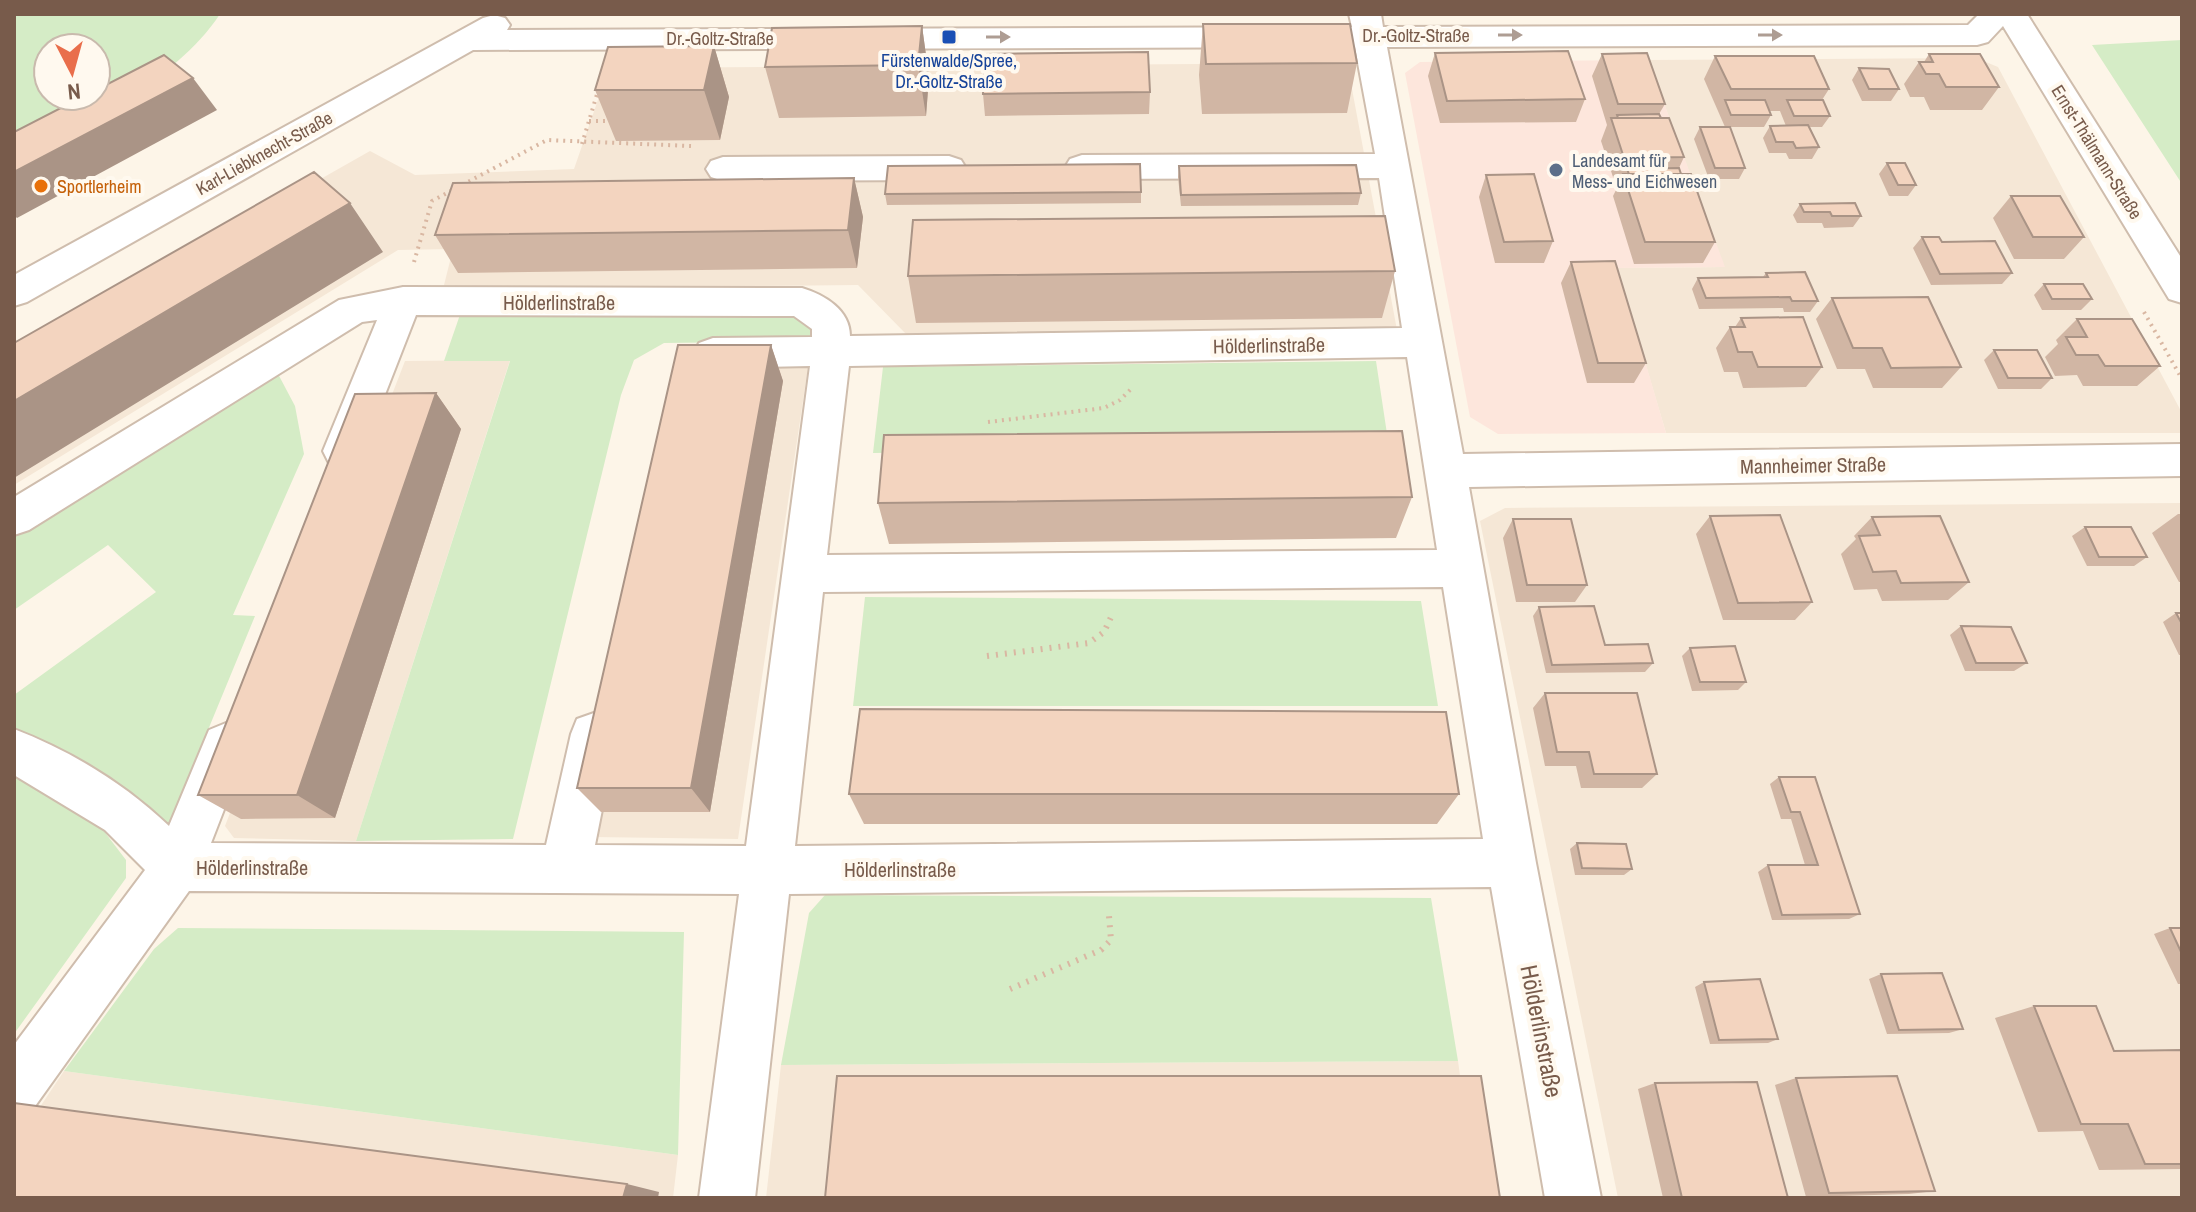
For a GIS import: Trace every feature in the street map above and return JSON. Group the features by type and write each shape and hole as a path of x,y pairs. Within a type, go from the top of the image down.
{"street":[{"name":"Karl-Liebknecht-Straße","path":"14,292 515,14"},
{"name":"Dr.-Goltz-Straße","path":"570,14 588,24 634,39"},
{"name":"Dr.-Goltz-Straße","path":"468,40 1452,24 1977,35 1996,14"},
{"name":"Ernst-Thälmann-Straße","path":"2011,14 2182,289"},
{"name":"Hölderlinstraße","path":"1367,25 1394,166 1511,863 1573,1198"},
{"path":"1043,167 1394,166"},
{"path":"723,169 979,168"},
{"name":"Hölderlinstraße","path":"403,301 802,302 831,323 831,351 1424,342"},
{"path":"328,490 403,301"},
{"path":"14,518 352,310 403,301"},
{"path":"674,369 677,353 831,351 727,1198"},
{"name":"Mannheimer Straße","path":"1443,471 2182,460"},
{"path":"804,574 1460,568"},
{"path":"565,869 603,697"},
{"name":"Hölderlinstraße","path":"241,708 177,867 766,870 1511,863"},
{"path":"14,751 64,777 122,814 177,867 14,1090"}],"path":[{"path":"582,144 601,79"},
{"path":"589,121 609,121"},
{"path":"403,301 432,201 547,140 582,144 698,146 723,169"},
{"path":"988,422 1104,408 1133,389 1133,347"},
{"path":"987,656 1089,643 1104,632 1114,612 1115,571"},
{"path":"1010,989 1101,950 1111,940 1105,867"}],"shaded area":[{"path":"1976,58 1998,67 2182,413 2182,433 1666,433 1617,268 1724,267 1648,60"},
{"name":"Landesamt für Mess- und Eichwesen","path":"1648,60 1725,267 1618,268 1666,433 1498,434 1470,417 1405,73 1420,62"},
{"path":"1335,63 1349,73 1397,330 906,334 858,285 443,289 453,249 398,250 14,485 14,353 370,151 415,175 574,169 609,68"},
{"path":"799,359 808,367 738,839 593,837 687,379"},
{"path":"510,360 356,841 234,838 225,826 405,361"},
{"path":"2182,503 2182,1198 1618,1198 1480,521 1505,508"},
{"path":"1458,1061 1477,1198 766,1198 781,1065"},
{"path":"64,1071 678,1155 673,1198 14,1198 14,1146"}],"green space":[{"path":"14,14 220,14 178,61 154,80 112,104 112,32 32,32 32,112 97,112 14,152"},
{"path":"2182,40 2182,184 2092,45"},
{"path":"463,306 789,307 811,323 810,341 664,343 634,360 621,395 513,839 356,841 510,361 444,361"},
{"path":"1376,361 1389,447 873,453 883,367"},
{"path":"277,372 295,406 304,454 233,615 255,616 168,827 14,734 14,695 156,592 108,545 14,610 14,532"},
{"path":"865,597 1421,601 1438,706 853,706"},
{"path":"14,768 97,822 126,860 126,878 14,1034"},
{"path":"825,895 1431,898 1458,1061 781,1065 809,913"},
{"path":"178,928 684,932 678,1155 64,1071 154,949"}],"building":[{"path":"1203,24 1350,24 1357,63 1206,64"},
{"path":"922,26 918,65 765,67 772,28"},
{"path":"714,46 704,90 595,90 608,47"},
{"path":"1568,51 1585,99 1447,101 1435,53"},
{"path":"1148,52 1150,92 983,94 985,54"},
{"path":"1647,53 1665,104 1618,104 1602,54"},
{"path":"1929,54 1980,54 1999,87 1946,87 1939,74 1926,74 1919,62 1933,62"},
{"path":"164,55 193,78 14,172 14,132 53,112 112,112 112,82"},
{"path":"1715,56 1814,56 1829,89 1731,89"},
{"path":"1859,68 1889,69 1899,89 1869,89"},
{"path":"1725,100 1765,100 1771,115 1731,115"},
{"path":"1787,100 1823,100 1830,116 1794,116"},
{"path":"1659,114 1661,118 1618,118 1617,115"},
{"path":"1611,118 1669,118 1684,157 1624,158"},
{"path":"1808,125 1819,147 1796,148 1793,142 1776,142 1770,126"},
{"path":"1700,127 1730,127 1745,168 1715,168"},
{"path":"1887,163 1905,163 1916,185 1898,185"},
{"path":"1140,164 1141,192 885,194 888,166"},
{"path":"1356,165 1361,193 1181,195 1179,166"},
{"path":"1679,168 1681,174 1629,174 1627,169"},
{"path":"314,172 350,203 14,401 14,343"},
{"path":"1534,174 1553,241 1504,242 1486,175"},
{"path":"1623,174 1691,174 1715,242 1645,242"},
{"path":"854,178 848,230 435,235 453,183"},
{"path":"2011,196 2060,196 2084,237 2033,237"},
{"path":"1855,203 1861,216 1804,212 1800,204"},
{"path":"1385,216 1395,271 908,276 913,220"},
{"path":"1922,237 1939,237 1942,242 1995,241 2012,273 1940,274"},
{"path":"1615,261 1646,363 1598,363 1571,262"},
{"path":"1805,272 1818,301 1792,301 1790,297 1706,298 1698,278 1768,277 1766,273"},
{"path":"2044,284 2083,284 2092,299 2052,299"},
{"path":"1928,297 1961,367 1891,368 1882,348 1853,348 1832,298"},
{"path":"1803,317 1822,367 1758,367 1752,352 1738,352 1730,327 1745,327 1741,318"},
{"path":"2077,319 2132,319 2160,366 2105,366 2098,355 2076,355 2066,337 2087,337"},
{"path":"678,345 771,345 691,788 577,788"},
{"path":"1994,350 2037,350 2052,378 2008,378"},
{"path":"436,393 297,795 198,795 355,394"},
{"path":"1402,431 1412,497 878,503 884,435"},
{"path":"1780,515 1812,602 1738,603 1710,516"},
{"path":"1940,516 1969,582 1901,583 1896,571 1873,572 1859,536 1880,535 1872,517"},
{"path":"1513,519 1571,519 1587,585 1527,585"},
{"path":"2085,527 2131,527 2147,557 2099,557"},
{"path":"1594,606 1605,645 1648,644 1653,663 1552,665 1539,607"},
{"path":"1961,626 2011,627 2027,663 1976,663"},
{"path":"1735,646 1746,682 1700,682 1690,648"},
{"path":"1545,693 1637,693 1657,774 1594,774 1589,752 1557,752"},
{"path":"860,709 1446,712 1459,794 849,794"},
{"path":"1779,777 1815,777 1860,914 1782,915 1768,865 1818,865 1800,812 1791,812"},
{"path":"1577,843 1626,844 1632,869 1582,868"},
{"path":"2170,928 2182,928 2182,954"},
{"path":"1942,973 1963,1029 1899,1030 1881,974"},
{"path":"1760,979 1778,1039 1719,1040 1704,982"},
{"path":"2034,1006 2096,1006 2114,1051 2182,1050 2182,1164 2145,1164 2128,1124 2081,1124"},
{"path":"837,1076 1481,1076 1500,1198 825,1198"},
{"path":"1897,1076 1935,1191 1829,1193 1796,1078"},
{"path":"1757,1082 1788,1198 1682,1198 1655,1083"},
{"path":"14,1103 627,1184 623,1198 14,1198"}],"place":[{"name":"Fürstenwalde/Spree, Dr.-Goltz-Straße","path":"949,37"},
{"name":"Landesamt für Mess- und Eichwesen","path":"1556,170"},
{"name":"Sportlerheim","path":"41,186"}]}
